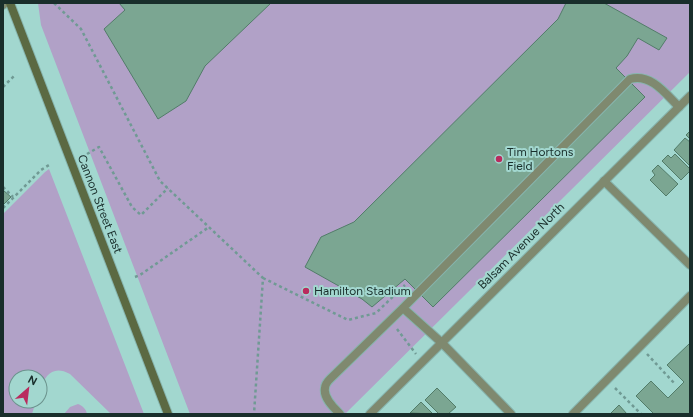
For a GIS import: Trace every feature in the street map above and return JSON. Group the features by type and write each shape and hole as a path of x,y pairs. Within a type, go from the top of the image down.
{"main road":[{"name":"Cannon Street East","path":"10,3 168,414"}],"street":[{"path":"340,414 326,397 325,388 330,379 403,308 630,79 638,77 649,79 679,107"},
{"name":"Balsam Avenue North","path":"370,414 690,96"},
{"path":"604,181 690,265"},
{"path":"573,414 690,296"},
{"path":"403,308 442,343 511,414"}],"path":[{"path":"54,3 81,29 160,181 263,278 348,320 376,312 405,285"},
{"path":"3,87 15,75"},
{"path":"87,154 99,147 132,207 141,215 168,188"},
{"path":"3,208 41,170 49,165"},
{"path":"3,187 14,197"},
{"path":"135,277 209,227"},
{"path":"254,414 263,278"},
{"path":"376,312 394,327 407,341 411,349 423,361"},
{"path":"640,346 675,384"},
{"path":"607,380 641,414"}],"shaded area":[{"name":"Hamilton Stadium","path":"38,3 690,3 690,72 345,414 190,414 41,25"},
{"path":"49,169 144,414 111,414 70,374 64,371 54,371 48,375 48,369 8,369 8,409 34,409 32,414 3,414 3,214"},
{"path":"78,404 84,408 87,414 64,414 70,407"}],"building":[{"path":"119,3 271,3 205,66 186,101 158,119 104,29 125,10"},
{"name":"Tim Hortons Field","path":"566,3 604,3 667,38 659,50 638,38 627,56 616,68 645,97 433,307 405,279 372,307 362,299 305,267 321,237 354,222 558,19"},
{"path":"690,131 690,139 686,135"},
{"path":"685,138 690,142 690,166 674,150"},
{"path":"675,154 690,169 690,171 681,180 662,161 668,155 671,158"},
{"path":"658,165 678,184 666,196 650,180 655,175 652,171"},
{"path":"3,190 11,197 3,205"},
{"path":"689,344 690,414 654,414 636,396 651,381 668,398 684,382 667,365"},
{"path":"437,388 456,407 448,414 439,414 425,400"},
{"path":"421,402 433,414 410,413"},
{"path":"619,405 627,414 610,414"}],"place":[{"name":"Tim Hortons Field","path":"499,159"},
{"name":"Hamilton Stadium","path":"306,291"}]}
